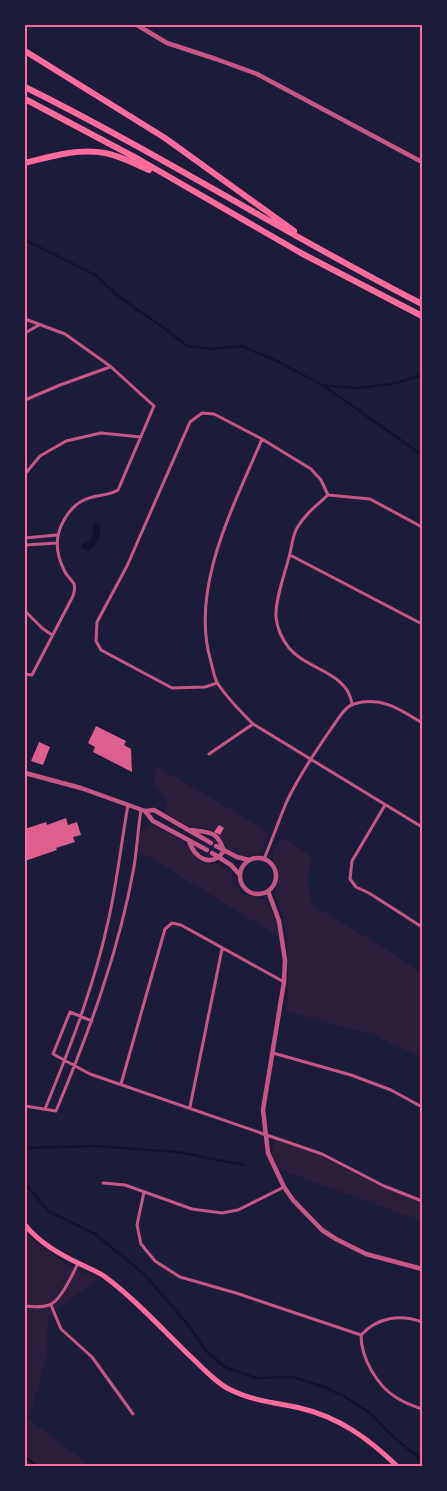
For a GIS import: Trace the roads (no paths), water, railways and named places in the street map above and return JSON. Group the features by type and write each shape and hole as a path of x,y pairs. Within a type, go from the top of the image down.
{"highway":[{"path":"25,51 165,138 280,220 308,243"},
{"path":"25,87 136,145 254,213 422,304"},
{"path":"25,99 82,128 301,253 422,316"},
{"path":"25,163 77,151 97,152 124,159 176,181"}],"main road":[{"path":"25,1224 41,1241 102,1275 122,1290 228,1389 254,1399 302,1409 347,1426 366,1438 397,1466"}],"street":[{"path":"137,25 166,43 216,58 257,74 422,162"},
{"path":"25,319 65,334 110,366 154,406 118,490 112,494 95,495 81,501 68,512 57,535 57,543 58,557 74,585 73,596 32,675 25,674"},
{"path":"25,333 40,324"},
{"path":"25,400 110,366"},
{"path":"217,683 205,687 172,688 101,650 96,641 97,622 127,566 190,422 202,413 214,414 262,439 311,469 321,480 328,495"},
{"path":"25,474 40,456 66,441 101,433 141,437"},
{"path":"262,439 224,528 211,573 204,614 207,648 217,683 240,711 254,724 422,827"},
{"path":"352,704 351,694 346,687 335,677 291,650 280,635 276,616 281,585 296,529 308,512 328,495 370,498 422,527"},
{"path":"25,538 57,535"},
{"path":"25,546 57,543"},
{"path":"290,555 422,624"},
{"path":"25,610 42,628 52,635"},
{"path":"264,859 287,801 310,758 341,714 352,704 367,701 382,702 395,706 422,723"},
{"path":"209,754 254,724"},
{"path":"25,773 81,788 143,810 154,810 211,843"},
{"path":"45,1109 80,1017 109,920 128,804"},
{"path":"385,805 352,861 350,879 356,887 369,893 422,927"},
{"path":"143,810 153,821 207,850"},
{"path":"25,1106 56,1111 75,1066 92,1021 121,924 134,866 143,810"},
{"path":"189,829 212,833 221,841 224,851"},
{"path":"189,841 198,856 209,860 219,857 224,851"},
{"path":"216,846 237,858 249,860"},
{"path":"212,853 231,865 239,874 242,885 250,893 256,894 268,891 272,888 276,877 273,866 264,859 254,858 241,868 239,874"},
{"path":"268,891 279,921 284,960 284,982 263,1110 268,1153 284,1187 306,1216 322,1230 336,1240 366,1254 422,1268"},
{"path":"121,1084 165,929 172,923 181,925 284,982"},
{"path":"190,1107 222,949"},
{"path":"92,1021 70,1012 53,1054 64,1062 121,1084 322,1154 384,1186 422,1201"},
{"path":"273,1053 351,1075 391,1090 422,1107"},
{"path":"103,1183 125,1185 192,1209 222,1213 238,1210 284,1187"},
{"path":"144,1192 137,1225 141,1244 155,1261 180,1277 236,1293 361,1335"},
{"path":"25,1306 51,1305 59,1296 78,1263"},
{"path":"51,1305 62,1329 92,1357 133,1414"},
{"path":"361,1335 375,1324 398,1317 422,1322"},
{"path":"361,1335 366,1360 377,1379 396,1398 422,1410"}],"waterway":[{"path":"25,240 95,275 122,299 187,346 213,349 241,346 273,359 324,386 422,455"},
{"path":"325,386 360,388 396,383 422,375"},
{"path":"25,1148 96,1146 178,1152 244,1165"},
{"path":"25,1183 48,1211 95,1234 144,1274 189,1326 205,1350 225,1367 256,1378 292,1377 322,1386 344,1396 371,1414 392,1436 422,1460"},
{"path":"25,1457 37,1466"}]}
